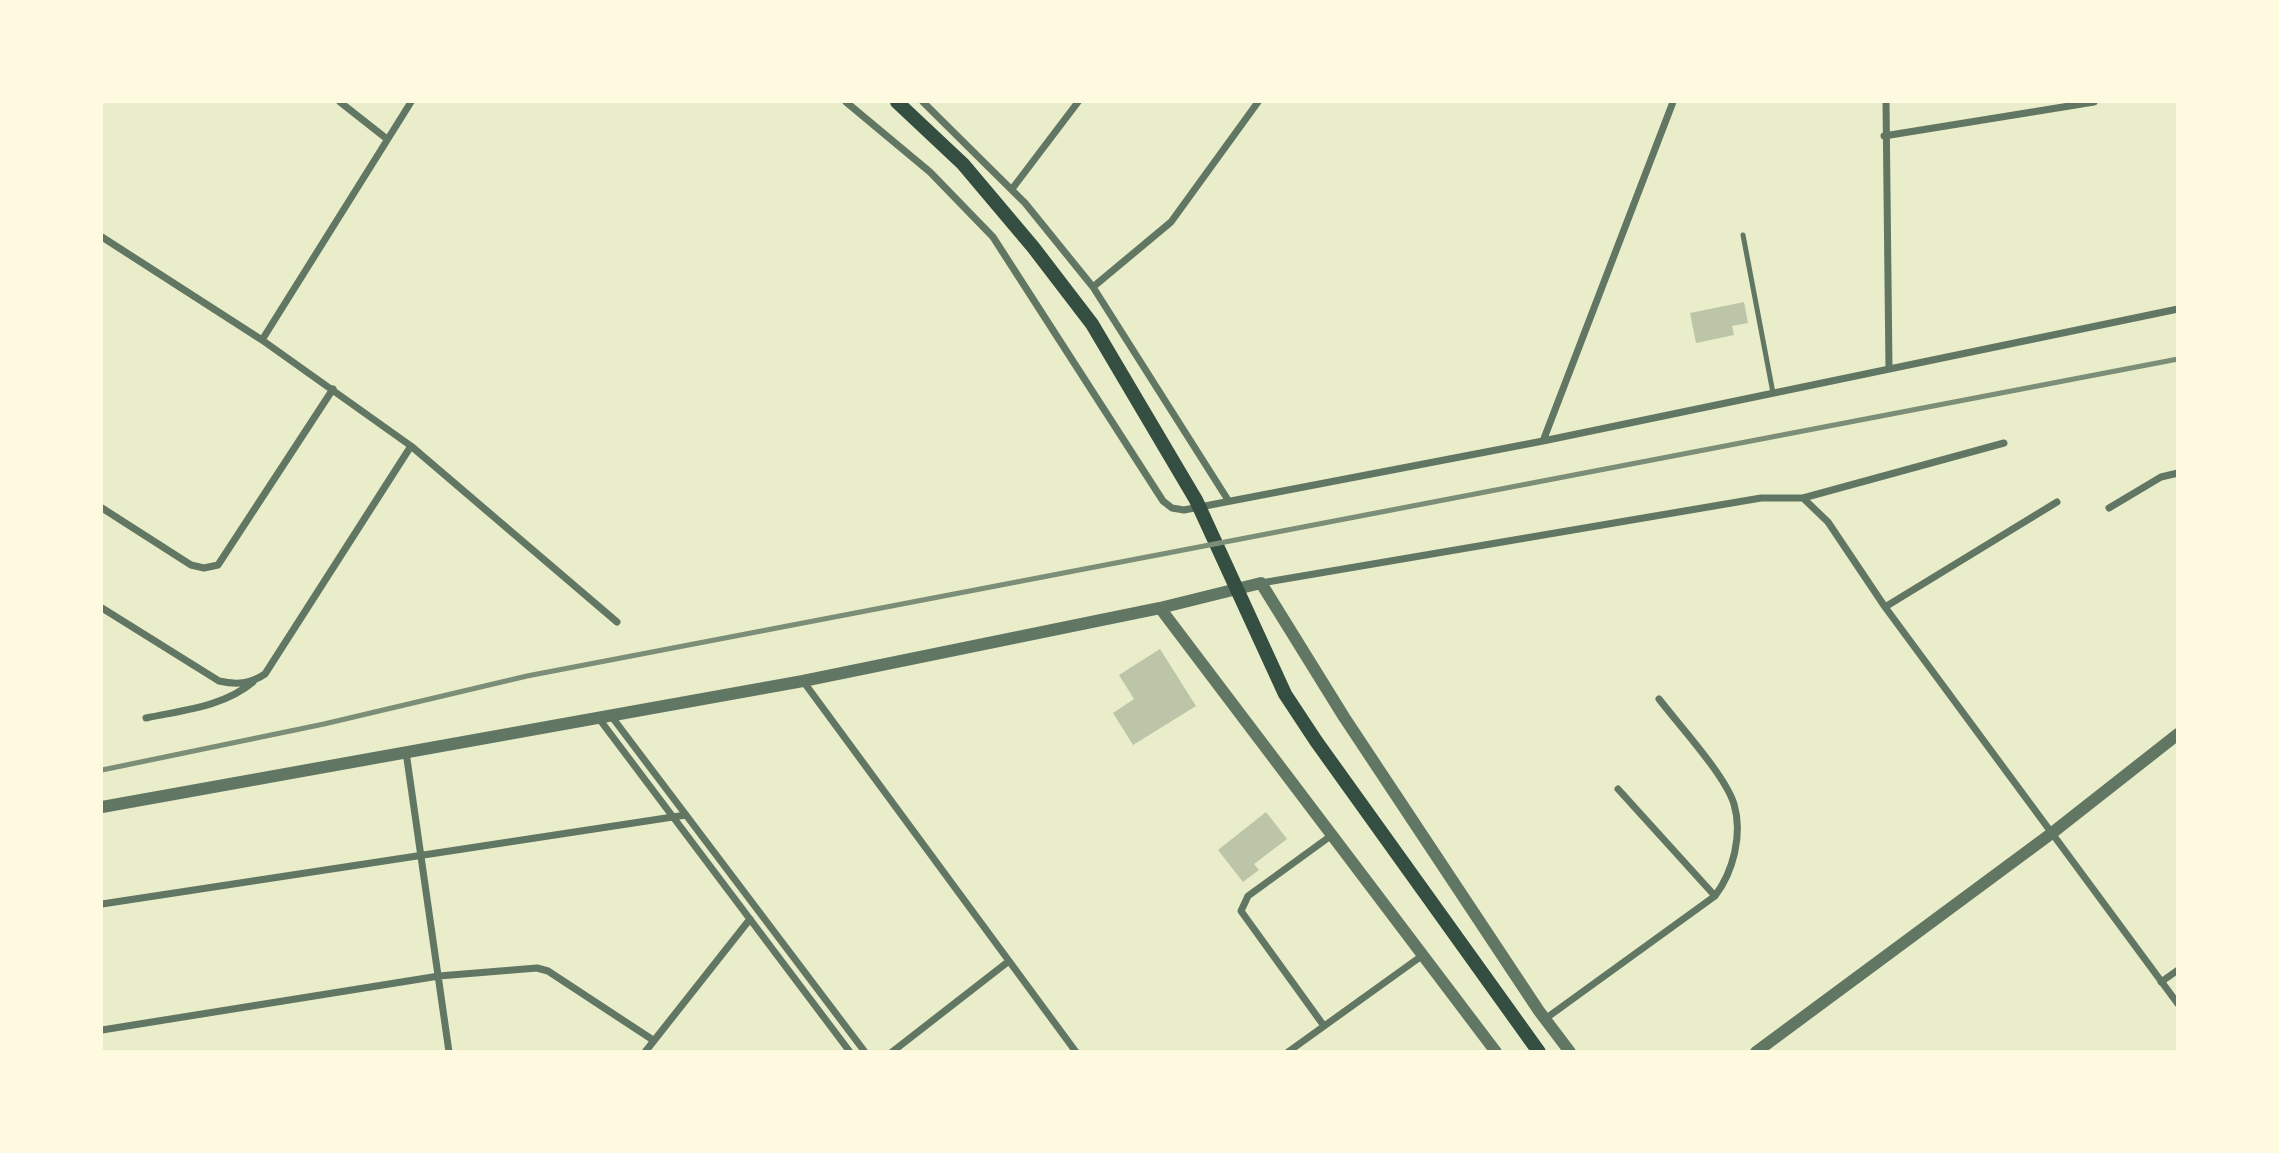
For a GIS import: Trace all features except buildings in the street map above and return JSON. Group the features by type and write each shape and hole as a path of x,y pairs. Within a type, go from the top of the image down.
{"main road":[{"path":"897,102 963,163 1033,247 1092,324 1196,500 1285,694 1539,1052"}],"street":[{"path":"341,102 387,139"},
{"path":"262,340 411,102"},
{"path":"846,102 930,172 993,237 1163,501 1172,508 1184,510 1543,441 2178,309"},
{"path":"923,102 1012,189 1093,287 1228,500"},
{"path":"1012,189 1078,102"},
{"path":"1093,287 1171,222 1258,102"},
{"path":"1543,441 1672,102"},
{"path":"1886,102 1884,136 1889,369"},
{"path":"1884,136 2094,102"},
{"path":"102,237 262,340 411,446 617,622"},
{"path":"102,508 191,565 204,568 218,565 332,389"},
{"path":"102,807 606,719 803,681 1160,608 1261,583 1761,498 1803,499 2004,443"},
{"path":"146,718 223,701 239,694 265,674 411,446"},
{"path":"2109,508 2161,477 2178,472"},
{"path":"1803,499 1828,522 1885,607 2178,1004"},
{"path":"1885,607 2057,502"},
{"path":"1261,583 1344,717 1545,1019 1570,1052"},
{"path":"102,608 219,681 234,685 254,681"},
{"path":"1160,608 1496,1052"},
{"path":"803,681 1076,1052"},
{"path":"1545,1019 1715,896 1728,878 1734,858 1737,823 1734,804 1724,785 1659,699"},
{"path":"606,719 686,815 865,1052"},
{"path":"606,719 850,1052"},
{"path":"1756,1052 2052,833 2178,734"},
{"path":"406,752 449,1052"},
{"path":"1618,789 1715,896"},
{"path":"102,904 686,815"},
{"path":"1324,1026 1241,911 1248,896 1332,835"},
{"path":"645,1052 750,919"},
{"path":"1287,1052 1423,955"},
{"path":"892,1052 1009,961"},
{"path":"102,1030 439,976 519,967 548,971 653,1040"},
{"path":"2161,982 2178,971"}],"lane":[{"path":"1743,235 1773,393"}],"railway":[{"path":"102,770 324,724 527,676 2178,359"}]}
